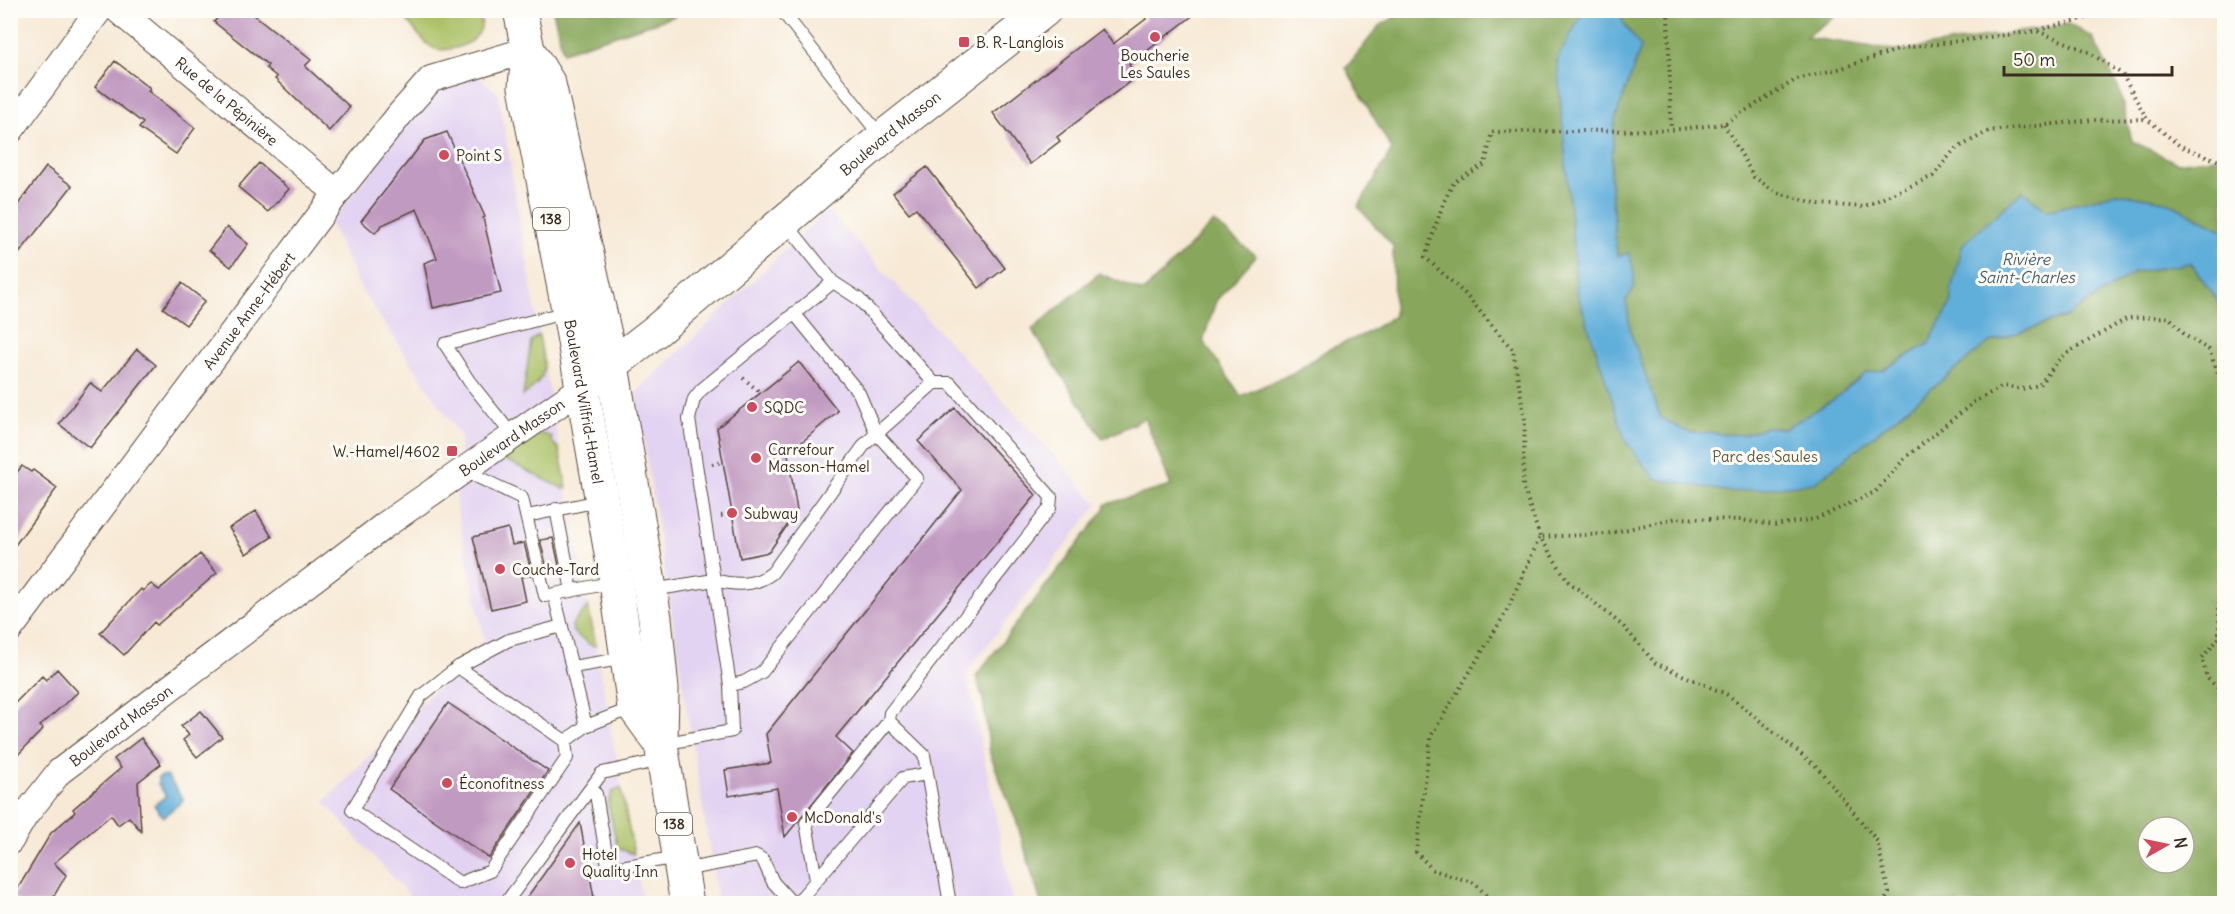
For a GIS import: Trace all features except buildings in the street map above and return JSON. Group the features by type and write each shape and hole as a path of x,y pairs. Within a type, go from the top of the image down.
{"main road":[{"name":"Boulevard Wilfrid-Hamel","path":"520,10 528,50 525,87 582,388 616,582 634,707 662,752"},
{"name":"Boulevard Masson","path":"582,388 612,366 882,138 1046,10"},
{"name":"Boulevard Wilfrid-Hamel","path":"528,50 549,84 612,366 651,590 662,689 662,752 687,903"}],"street":[{"path":"10,131 99,10"},
{"name":"Rue de la Pépinière","path":"118,10 337,193"},
{"name":"Avenue Anne-Hébert","path":"10,629 337,193 400,113 431,79 528,50"},
{"name":"Boulevard Masson","path":"10,841 24,817 59,772 375,532 582,388"}],"lane":[{"path":"792,10 786,16 882,138"},
{"path":"784,221 833,282 859,299 934,383"},
{"path":"505,903 602,773 732,731 730,685 689,419 694,399 701,390 833,282"},
{"path":"513,436 469,381 445,344 568,311"},
{"path":"730,685 744,682 762,672 917,478 876,433 859,393 794,313"},
{"path":"651,590 714,580 736,585 757,581 772,573 853,458 876,433 934,383 950,383 1051,497 1050,508 890,713 889,721 806,823 816,880"},
{"path":"462,470 522,498 544,596 616,582"},
{"path":"527,516 601,501"},
{"path":"556,509 572,591"},
{"path":"554,594 586,726"},
{"path":"458,667 565,741 567,758 490,871 460,883 352,810 421,696 458,667 508,640 562,626"},
{"path":"572,667 627,657"},
{"path":"565,741 586,726 611,714 634,707"},
{"path":"889,721 924,755 950,903"},
{"path":"590,789 596,794 608,860 615,868 757,856 763,860 773,882 794,903 903,778 927,774"}],"path":[{"path":"1668,10 1671,130"},
{"path":"1883,903 1889,893 1876,841 1817,767 1728,695 1655,663 1623,626 1568,581 1540,537 1522,486 1525,420 1513,350 1465,294 1425,256 1444,201 1454,182 1485,164 1492,132 1671,130 1724,124 1797,80 1904,48 2037,31 2090,17 2103,10"},
{"path":"2037,31 2086,51 2122,74 2147,119 2180,147 2224,164"},
{"path":"1724,124 1754,177 1778,193 1819,204 1863,207 1933,176 1954,150 1989,131 2092,120 2147,119"},
{"path":"1540,537 1606,534 1677,518 1742,520 1774,525 1816,519 1875,492 1906,457 1974,402 2003,386 2022,389 2038,385 2061,356 2128,318 2169,317 2186,336 2209,350 2224,388"},
{"path":"729,367 760,393"},
{"path":"2224,488 2221,495 2224,499"},
{"path":"1494,903 1475,883 1433,870 1416,852 1423,791 1431,736 1506,612 1540,537"},
{"path":"2224,556 2219,562 2219,638 2202,658 2207,678 2224,694"}],"shaded area":[{"path":"468,68 498,93 560,453 643,903 416,903 324,802 484,640 456,504 461,437 361,289 330,224 436,84"},
{"path":"827,210 1098,504 965,674 973,702 1013,903 718,903 636,393"}],"green space":[{"path":"415,10 480,11 481,29 469,42 456,48 435,49 424,41 407,21"},
{"path":"553,10 679,11 675,16 563,52"},
{"name":"Parc des Saules","path":"1406,11 1584,11 1557,60 1626,442 1815,483 1988,343 2065,317 2135,272 2191,263 2224,310 2224,903 1041,903 1016,820 990,754 983,699 976,676 1105,509 1106,504 1171,486 1145,418 1103,439 1032,330 1099,273 1143,292 1214,222 1256,256 1216,301 1203,341 1241,396 1295,372 1327,350 1365,334 1394,316 1393,246 1358,207 1392,150 1346,68 1379,26"},
{"path":"1625,11 1843,11 1805,37 1900,51 2068,24 2092,37 2119,89 2132,141 2177,163 2224,156 2224,231 2165,201 2118,193 2046,211 2023,191 1951,290 1951,304 1928,344 1883,370 1866,373 1833,400 1784,429 1766,427 1742,435 1687,432 1661,418 1631,334 1617,256 1610,177 1615,120 1640,47 1622,21"},
{"path":"539,335 544,370 538,382 523,396 531,341"},
{"path":"543,434 552,437 551,441 559,449 567,488 564,489 501,458 536,435"},
{"path":"588,606 596,645 592,646 573,632 572,625"},
{"path":"621,788 634,854 620,849 617,845 608,803 612,792"}],"water":[{"name":"Rivière Saint-Charles","path":"1584,11 1625,11 1622,21 1641,47 1615,120 1610,177 1617,256 1629,253 1631,260 1634,283 1626,300 1631,334 1661,418 1687,432 1742,435 1766,427 1784,429 1833,400 1866,373 1883,370 1928,344 1951,304 1951,290 1963,244 2023,191 2046,211 2118,193 2165,201 2224,231 2224,310 2191,263 2135,272 2065,317 1988,343 1815,483 1732,492 1655,479 1626,442 1577,292 1557,59"},
{"path":"167,776 183,798 183,801 163,817 154,805 166,796 158,784 158,778"}],"place":[{"name":"Boucherie Les Saules","path":"1155,37"},
{"name":"B. R-Langlois","path":"964,42"},
{"name":"Point S","path":"444,155"},
{"name":"SQDC","path":"752,407"},
{"name":"W.-Hamel/4602","path":"452,451"},
{"name":"Carrefour Masson-Hamel","path":"756,458"},
{"name":"Subway","path":"732,513"},
{"name":"Couche-Tard","path":"500,569"},
{"name":"Éconofitness","path":"447,783"},
{"name":"McDonald's","path":"792,817"},
{"name":"Hotel Quality Inn","path":"570,863"}]}
